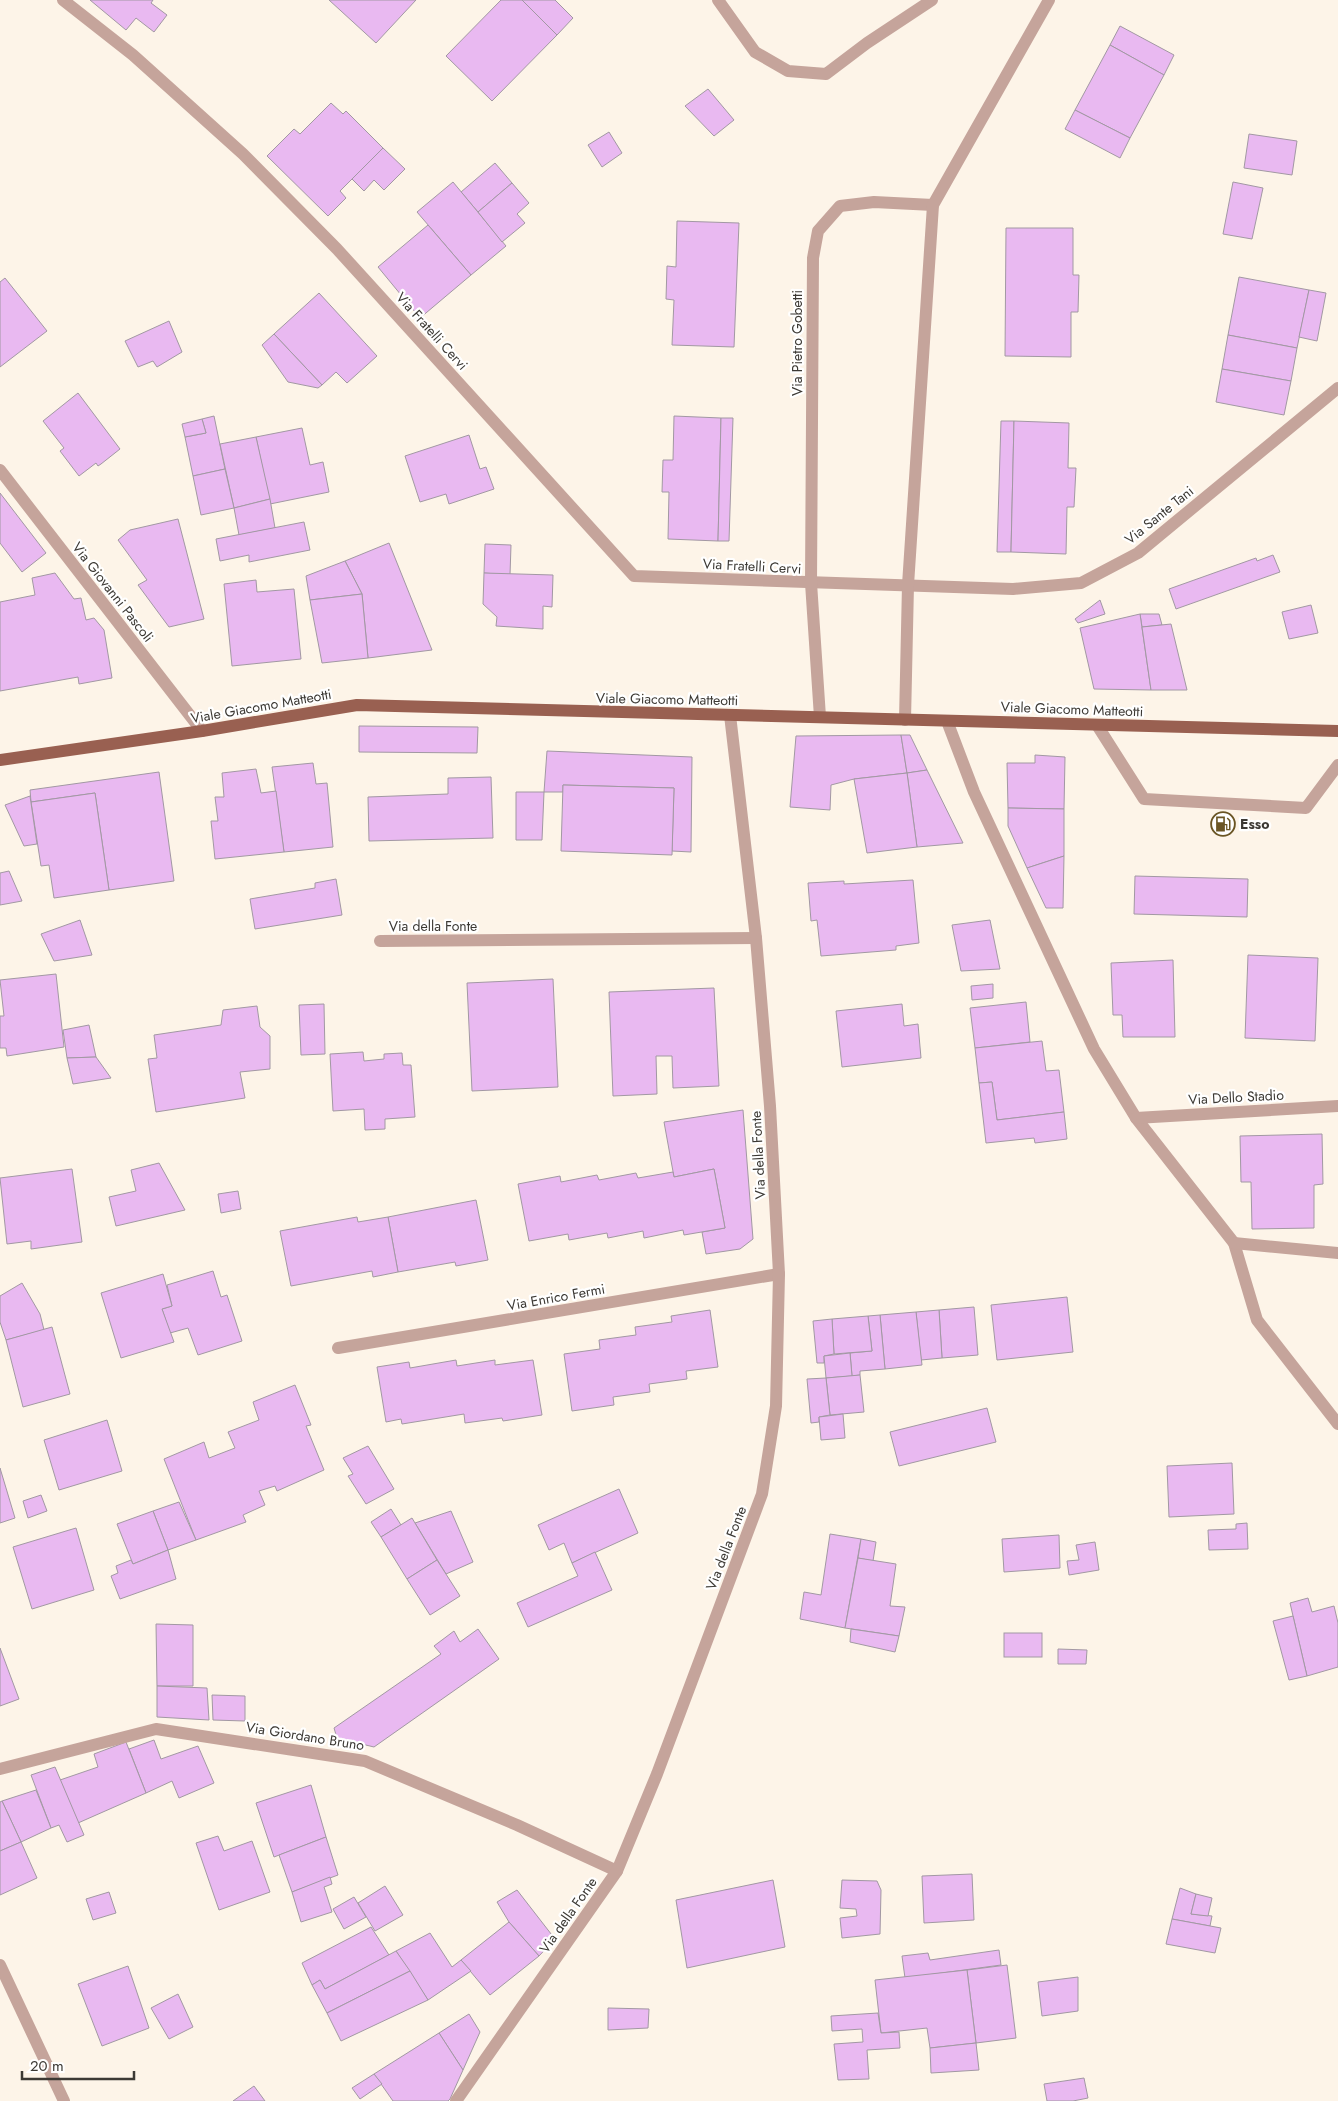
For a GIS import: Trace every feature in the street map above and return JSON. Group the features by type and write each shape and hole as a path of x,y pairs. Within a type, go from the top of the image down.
{"main road":[{"name":"Viale Giacomo Matteotti","path":"0,760 202,731 357,705 1338,731"}],"street":[{"name":"Via Fratelli Cervi","path":"63,0 133,55 243,154 337,249 634,576 811,583"},
{"path":"718,0 755,52 788,71 826,74 867,43 932,0"},
{"path":"905,720 908,585 933,204 1049,0"},
{"name":"Via Pietro Gobetti","path":"820,717 811,583 813,258 818,231 840,206 874,202 933,204"},
{"name":"Via Sante Tani","path":"908,585 1013,589 1081,583 1138,553 1338,388"},
{"name":"Via Giovanni Pascoli","path":"0,470 202,731"},
{"path":"811,583 908,585"},
{"name":"Via della Fonte","path":"456,2101 617,1871 657,1774 762,1494 776,1406 779,1274 770,1106 756,938 730,715"},
{"path":"946,721 974,792 1094,1049 1136,1118 1234,1243 1257,1320 1338,1424"},
{"path":"1097,725 1144,799 1306,808 1338,765"},
{"name":"Via della Fonte","path":"380,941 756,938"},
{"name":"Via Dello Stadio","path":"1136,1118 1338,1106"},
{"path":"1234,1243 1338,1253"},
{"name":"Via Enrico Fermi","path":"338,1348 779,1274"},
{"name":"Via Giordano Bruno","path":"0,1769 156,1729 365,1760 517,1825 617,1871"},
{"path":"0,1965 64,2101"}],"building":[{"path":"90,0 153,0 151,3 167,15 154,32 136,18 126,30"},
{"path":"329,0 416,0 376,43"},
{"path":"501,0 522,0 557,35 492,101 446,56"},
{"path":"522,0 555,0 573,18 557,35"},
{"path":"1120,26 1174,55 1164,75 1110,45"},
{"path":"1110,45 1164,75 1130,138 1075,110"},
{"path":"708,89 734,120 714,136 685,106"},
{"path":"331,103 343,114 346,111 383,148 340,191 346,198 328,216 267,156 294,129 300,134"},
{"path":"1075,110 1130,138 1120,158 1065,129"},
{"path":"609,132 622,153 602,167 588,145"},
{"path":"1249,134 1297,141 1292,175 1244,168"},
{"path":"383,148 405,169 384,190 374,180 364,191 352,179"},
{"path":"495,163 512,183 478,212 461,192"},
{"path":"453,182 506,246 471,275 417,212"},
{"path":"1233,182 1263,188 1252,239 1223,234"},
{"path":"512,183 529,203 517,214 525,223 502,242 478,212"},
{"path":"677,221 739,223 734,347 672,345 674,300 666,299 667,266 676,267"},
{"path":"428,225 471,275 420,318 378,267"},
{"path":"1006,228 1073,228 1073,275 1079,275 1078,312 1071,312 1071,357 1005,356"},
{"path":"1239,277 1309,290 1297,348 1228,335"},
{"path":"5,278 47,331 0,367 0,282"},
{"path":"1309,290 1326,293 1317,341 1299,337"},
{"path":"319,293 377,356 347,383 336,372 322,385 274,334"},
{"path":"169,321 182,352 157,367 153,361 138,367 125,341"},
{"path":"274,334 322,385 318,388 288,382 262,345"},
{"path":"1228,335 1297,348 1291,381 1222,369"},
{"path":"1222,369 1291,381 1284,415 1216,402"},
{"path":"78,393 120,449 98,466 96,463 79,476 60,451 64,448 43,421"},
{"path":"214,416 225,469 193,476 185,437 206,433 202,419"},
{"path":"674,416 721,418 718,541 668,539 669,492 662,492 663,460 673,460"},
{"path":"721,418 733,418 729,541 718,541"},
{"path":"202,419 206,433 185,437 182,424"},
{"path":"1001,421 1014,421 1011,552 997,552"},
{"path":"1014,421 1069,423 1068,468 1076,468 1074,507 1067,507 1066,554 1011,552"},
{"path":"302,428 310,465 323,462 329,492 270,504 256,437"},
{"path":"469,435 480,469 486,467 494,489 449,504 446,494 420,502 405,456"},
{"path":"256,437 270,499 234,508 220,444"},
{"path":"225,469 234,508 201,515 193,476"},
{"path":"0,493 46,553 22,572 0,543"},
{"path":"270,499 275,528 239,535 234,508"},
{"path":"178,519 204,619 169,627 138,585 147,580 118,540 130,530"},
{"path":"304,522 310,550 249,562 249,555 220,561 216,539"},
{"path":"389,543 432,650 368,658 362,594 345,561"},
{"path":"485,544 511,545 510,575 484,573"},
{"path":"1273,555 1280,572 1176,609 1169,589 1256,558 1257,561"},
{"path":"345,561 362,594 310,600 306,576"},
{"path":"55,573 74,599 81,598 86,620 94,618 104,630 112,678 79,684 78,677 0,691 0,602 35,595 32,578"},
{"path":"484,573 553,575 552,607 543,606 543,629 496,626 497,617 483,604"},
{"path":"256,580 257,592 294,589 301,659 232,666 224,584"},
{"path":"362,594 368,658 322,663 310,600"},
{"path":"1100,600 1105,614 1078,623 1075,619"},
{"path":"1311,605 1318,633 1289,639 1282,612"},
{"path":"1140,614 1159,614 1162,625 1142,627"},
{"path":"1140,614 1151,690 1094,689 1080,628"},
{"path":"1171,624 1187,690 1151,690 1142,627"},
{"path":"359,726 478,727 477,753 359,752"},
{"path":"901,735 907,773 854,779 831,785 830,810 790,807 796,736"},
{"path":"901,735 910,735 927,770 907,773"},
{"path":"547,751 692,757 691,852 672,851 674,788 563,785 563,792 544,792"},
{"path":"1035,755 1065,757 1064,809 1008,808 1007,763 1035,763"},
{"path":"313,763 316,784 327,783 333,847 284,852 272,767"},
{"path":"256,769 261,793 276,791 284,852 215,859 211,821 218,821 215,797 224,797 222,773"},
{"path":"927,770 963,843 917,847 907,773"},
{"path":"159,772 174,881 109,890 95,793 31,802 30,790"},
{"path":"907,773 917,847 867,853 854,779"},
{"path":"491,777 493,838 369,841 368,797 448,794 448,778"},
{"path":"563,785 674,788 672,855 561,851"},
{"path":"516,792 544,792 542,840 516,840"},
{"path":"95,793 109,890 54,898 49,865 41,866 31,802"},
{"path":"30,796 37,844 24,846 5,805"},
{"path":"1008,808 1064,809 1064,856 1027,868 1008,826"},
{"path":"1064,856 1063,908 1046,908 1027,868"},
{"path":"9,871 22,901 0,905 0,873"},
{"path":"1135,876 1248,879 1247,917 1134,914"},
{"path":"336,879 342,915 255,929 250,899 315,888 315,883"},
{"path":"913,880 919,943 896,946 896,950 821,956 817,920 811,921 808,883 844,881 844,884"},
{"path":"80,920 92,955 54,961 41,934"},
{"path":"990,920 1000,969 961,971 952,925"},
{"path":"1248,955 1318,958 1315,1041 1245,1038"},
{"path":"1173,960 1175,1037 1123,1037 1122,1015 1113,1015 1111,963"},
{"path":"56,974 64,1047 7,1056 6,1048 0,1048 0,1016 4,1016 0,980"},
{"path":"553,979 558,1087 472,1091 467,983"},
{"path":"993,984 993,998 972,1000 971,986"},
{"path":"714,988 719,1086 673,1088 672,1056 656,1056 657,1094 613,1096 609,992"},
{"path":"1026,1002 1030,1042 975,1048 970,1008"},
{"path":"324,1004 325,1054 301,1055 299,1005"},
{"path":"902,1004 904,1026 918,1024 921,1058 842,1067 836,1011"},
{"path":"257,1006 260,1027 270,1036 270,1069 240,1072 245,1098 156,1112 148,1059 157,1058 154,1035 221,1025 223,1010"},
{"path":"89,1025 96,1057 67,1058 63,1030"},
{"path":"1042,1041 1046,1071 1059,1070 1064,1112 997,1120 992,1082 979,1083 975,1048"},
{"path":"363,1052 364,1061 384,1059 384,1054 402,1053 403,1065 411,1065 415,1117 385,1119 385,1129 365,1130 364,1109 333,1111 330,1054"},
{"path":"96,1057 111,1078 73,1084 67,1058"},
{"path":"992,1082 997,1120 1064,1112 1067,1139 1035,1143 1034,1138 986,1143 979,1083"},
{"path":"743,1110 753,1239 740,1249 706,1254 702,1232 725,1228 714,1169 674,1177 664,1122"},
{"path":"1322,1134 1323,1184 1314,1185 1314,1228 1252,1229 1251,1182 1241,1182 1240,1136"},
{"path":"159,1163 185,1210 116,1226 109,1197 136,1191 131,1170"},
{"path":"72,1169 82,1242 31,1249 31,1241 7,1244 0,1178"},
{"path":"714,1169 725,1228 684,1235 683,1230 644,1238 643,1231 608,1238 607,1233 569,1240 568,1234 529,1241 518,1184 560,1176 561,1182 597,1175 599,1180 636,1173 638,1178 673,1172 674,1177"},
{"path":"238,1191 241,1209 221,1213 218,1194"},
{"path":"476,1200 488,1260 456,1266 455,1262 398,1272 388,1217"},
{"path":"357,1217 358,1222 388,1217 398,1272 373,1277 372,1271 291,1286 280,1231"},
{"path":"213,1271 221,1297 227,1295 242,1341 198,1355 188,1328 170,1333 162,1309 172,1306 167,1285"},
{"path":"163,1274 172,1306 162,1309 174,1342 121,1358 101,1293"},
{"path":"22,1283 40,1314 44,1330 6,1340 0,1322 0,1296"},
{"path":"1067,1297 1073,1352 997,1360 991,1305"},
{"path":"974,1307 978,1355 942,1358 939,1310"},
{"path":"710,1310 718,1367 686,1371 687,1379 649,1384 650,1392 613,1397 614,1405 572,1411 564,1354 600,1349 599,1340 636,1335 635,1327 672,1322 671,1316"},
{"path":"939,1310 942,1358 921,1360 916,1312"},
{"path":"916,1312 922,1365 885,1369 880,1315"},
{"path":"880,1315 885,1369 860,1371 860,1375 852,1376 850,1353 872,1351 868,1316"},
{"path":"868,1316 872,1351 834,1354 832,1319"},
{"path":"832,1319 834,1354 824,1356 824,1363 817,1363 813,1321"},
{"path":"52,1327 70,1394 23,1407 6,1340"},
{"path":"850,1353 852,1376 826,1378 824,1356"},
{"path":"456,1360 457,1366 495,1360 495,1365 533,1360 542,1415 503,1421 502,1418 465,1423 464,1414 402,1424 401,1419 386,1422 377,1367 409,1362 410,1368"},
{"path":"860,1375 864,1412 830,1415 826,1378"},
{"path":"826,1378 830,1415 819,1417 819,1422 811,1423 807,1379"},
{"path":"295,1385 311,1425 306,1426 324,1470 277,1491 275,1486 259,1491 265,1505 243,1515 246,1522 196,1540 164,1459 204,1442 209,1458 235,1448 228,1432 259,1420 253,1402"},
{"path":"987,1408 996,1442 899,1466 890,1432"},
{"path":"843,1414 845,1438 821,1440 819,1417"},
{"path":"107,1420 122,1471 59,1490 44,1440"},
{"path":"368,1446 394,1489 366,1504 348,1476 353,1474 343,1458"},
{"path":"1232,1463 1234,1514 1169,1517 1167,1466"},
{"path":"0,1468 15,1518 0,1523"},
{"path":"619,1489 638,1533 572,1563 564,1543 549,1550 538,1525"},
{"path":"41,1495 47,1511 28,1518 23,1501"},
{"path":"179,1502 196,1540 168,1550 153,1511"},
{"path":"391,1509 401,1525 381,1537 371,1522"},
{"path":"153,1511 168,1550 133,1564 117,1524"},
{"path":"451,1511 473,1562 446,1574 415,1523"},
{"path":"412,1518 437,1560 407,1579 381,1537"},
{"path":"1247,1523 1248,1549 1209,1550 1208,1530 1236,1529 1236,1524"},
{"path":"76,1528 94,1590 32,1609 13,1547"},
{"path":"830,1534 861,1539 845,1628 800,1619 804,1592 821,1595"},
{"path":"1059,1535 1060,1568 1004,1572 1002,1539"},
{"path":"861,1539 876,1542 873,1561 858,1558"},
{"path":"1095,1542 1099,1570 1069,1575 1067,1561 1079,1560 1076,1545"},
{"path":"168,1550 176,1579 120,1599 111,1576 118,1573 116,1566 131,1560 133,1564"},
{"path":"595,1552 612,1590 528,1627 517,1603 578,1576 572,1563"},
{"path":"858,1558 896,1564 890,1606 905,1607 899,1636 845,1628"},
{"path":"437,1560 460,1596 430,1615 407,1579"},
{"path":"1308,1598 1312,1612 1334,1606 1338,1623 1338,1667 1307,1676 1290,1603"},
{"path":"1293,1616 1307,1676 1289,1680 1273,1621"},
{"path":"156,1624 193,1625 193,1686 157,1686"},
{"path":"478,1629 499,1659 374,1747 337,1738 334,1728 441,1654 434,1646 454,1631 460,1642"},
{"path":"851,1629 899,1636 895,1652 850,1642"},
{"path":"1004,1633 1042,1633 1042,1657 1004,1657"},
{"path":"0,1648 19,1699 0,1706"},
{"path":"1058,1649 1087,1650 1086,1664 1058,1664"},
{"path":"157,1686 207,1688 209,1720 157,1717"},
{"path":"212,1695 245,1696 245,1721 213,1720"},
{"path":"154,1740 161,1759 198,1746 214,1783 179,1798 172,1781 146,1793 129,1749"},
{"path":"126,1742 146,1793 78,1823 60,1780 98,1767 94,1754"},
{"path":"55,1767 84,1835 67,1842 59,1825 51,1828 31,1775"},
{"path":"311,1785 326,1837 274,1857 256,1803"},
{"path":"36,1790 51,1828 21,1842 2,1801"},
{"path":"2,1801 21,1842 0,1851 0,1802"},
{"path":"218,1836 224,1851 252,1841 270,1892 219,1910 196,1843"},
{"path":"326,1837 338,1875 292,1892 279,1855"},
{"path":"21,1842 37,1878 0,1895 0,1851"},
{"path":"972,1874 974,1920 924,1923 922,1876"},
{"path":"330,1877 332,1884 324,1887 332,1912 301,1922 292,1892"},
{"path":"773,1880 785,1947 687,1968 676,1900"},
{"path":"842,1880 877,1881 881,1890 880,1934 842,1938 840,1918 857,1916 856,1909 840,1908"},
{"path":"385,1886 403,1915 375,1931 358,1903"},
{"path":"1180,1888 1196,1894 1191,1914 1212,1916 1210,1926 1172,1919"},
{"path":"517,1890 555,1939 539,1956 509,1922 497,1902"},
{"path":"109,1892 116,1913 93,1920 86,1899"},
{"path":"1196,1894 1212,1898 1208,1916 1191,1914"},
{"path":"354,1897 366,1917 344,1929 333,1909"},
{"path":"1172,1919 1221,1928 1215,1953 1166,1944"},
{"path":"509,1922 539,1956 490,1995 461,1960"},
{"path":"371,1927 389,1955 325,1989 320,1980 312,1985 302,1963"},
{"path":"430,1933 452,1967 461,1960 471,1971 428,2000 396,1951"},
{"path":"999,1950 1001,1965 905,1978 902,1956 928,1953 930,1960"},
{"path":"396,1951 410,1971 327,2013 312,1985 320,1980 325,1989"},
{"path":"1007,1965 1016,2038 976,2043 967,1970"},
{"path":"128,1966 149,2028 102,2046 78,1984"},
{"path":"967,1970 976,2043 930,2048 927,2028 881,2033 875,1980"},
{"path":"410,1971 428,2000 341,2041 327,2013"},
{"path":"1078,1977 1078,2011 1042,2016 1038,1982"},
{"path":"178,1994 193,2027 169,2039 151,2008"},
{"path":"608,2008 649,2009 648,2028 608,2030"},
{"path":"878,2013 881,2033 899,2032 900,2048 867,2050 869,2079 838,2080 834,2044 863,2042 862,2029 832,2031 831,2016"},
{"path":"469,2014 480,2032 463,2070 439,2033"},
{"path":"439,2033 463,2070 450,2099 448,2101 393,2101 374,2074"},
{"path":"976,2043 979,2070 931,2073 930,2048"},
{"path":"374,2074 382,2084 360,2099 352,2088"},
{"path":"1084,2078 1088,2098 1073,2101 1047,2101 1044,2084"},
{"path":"254,2086 265,2101 233,2101"}],"place":[{"name":"Esso","path":"1223,824"}]}
